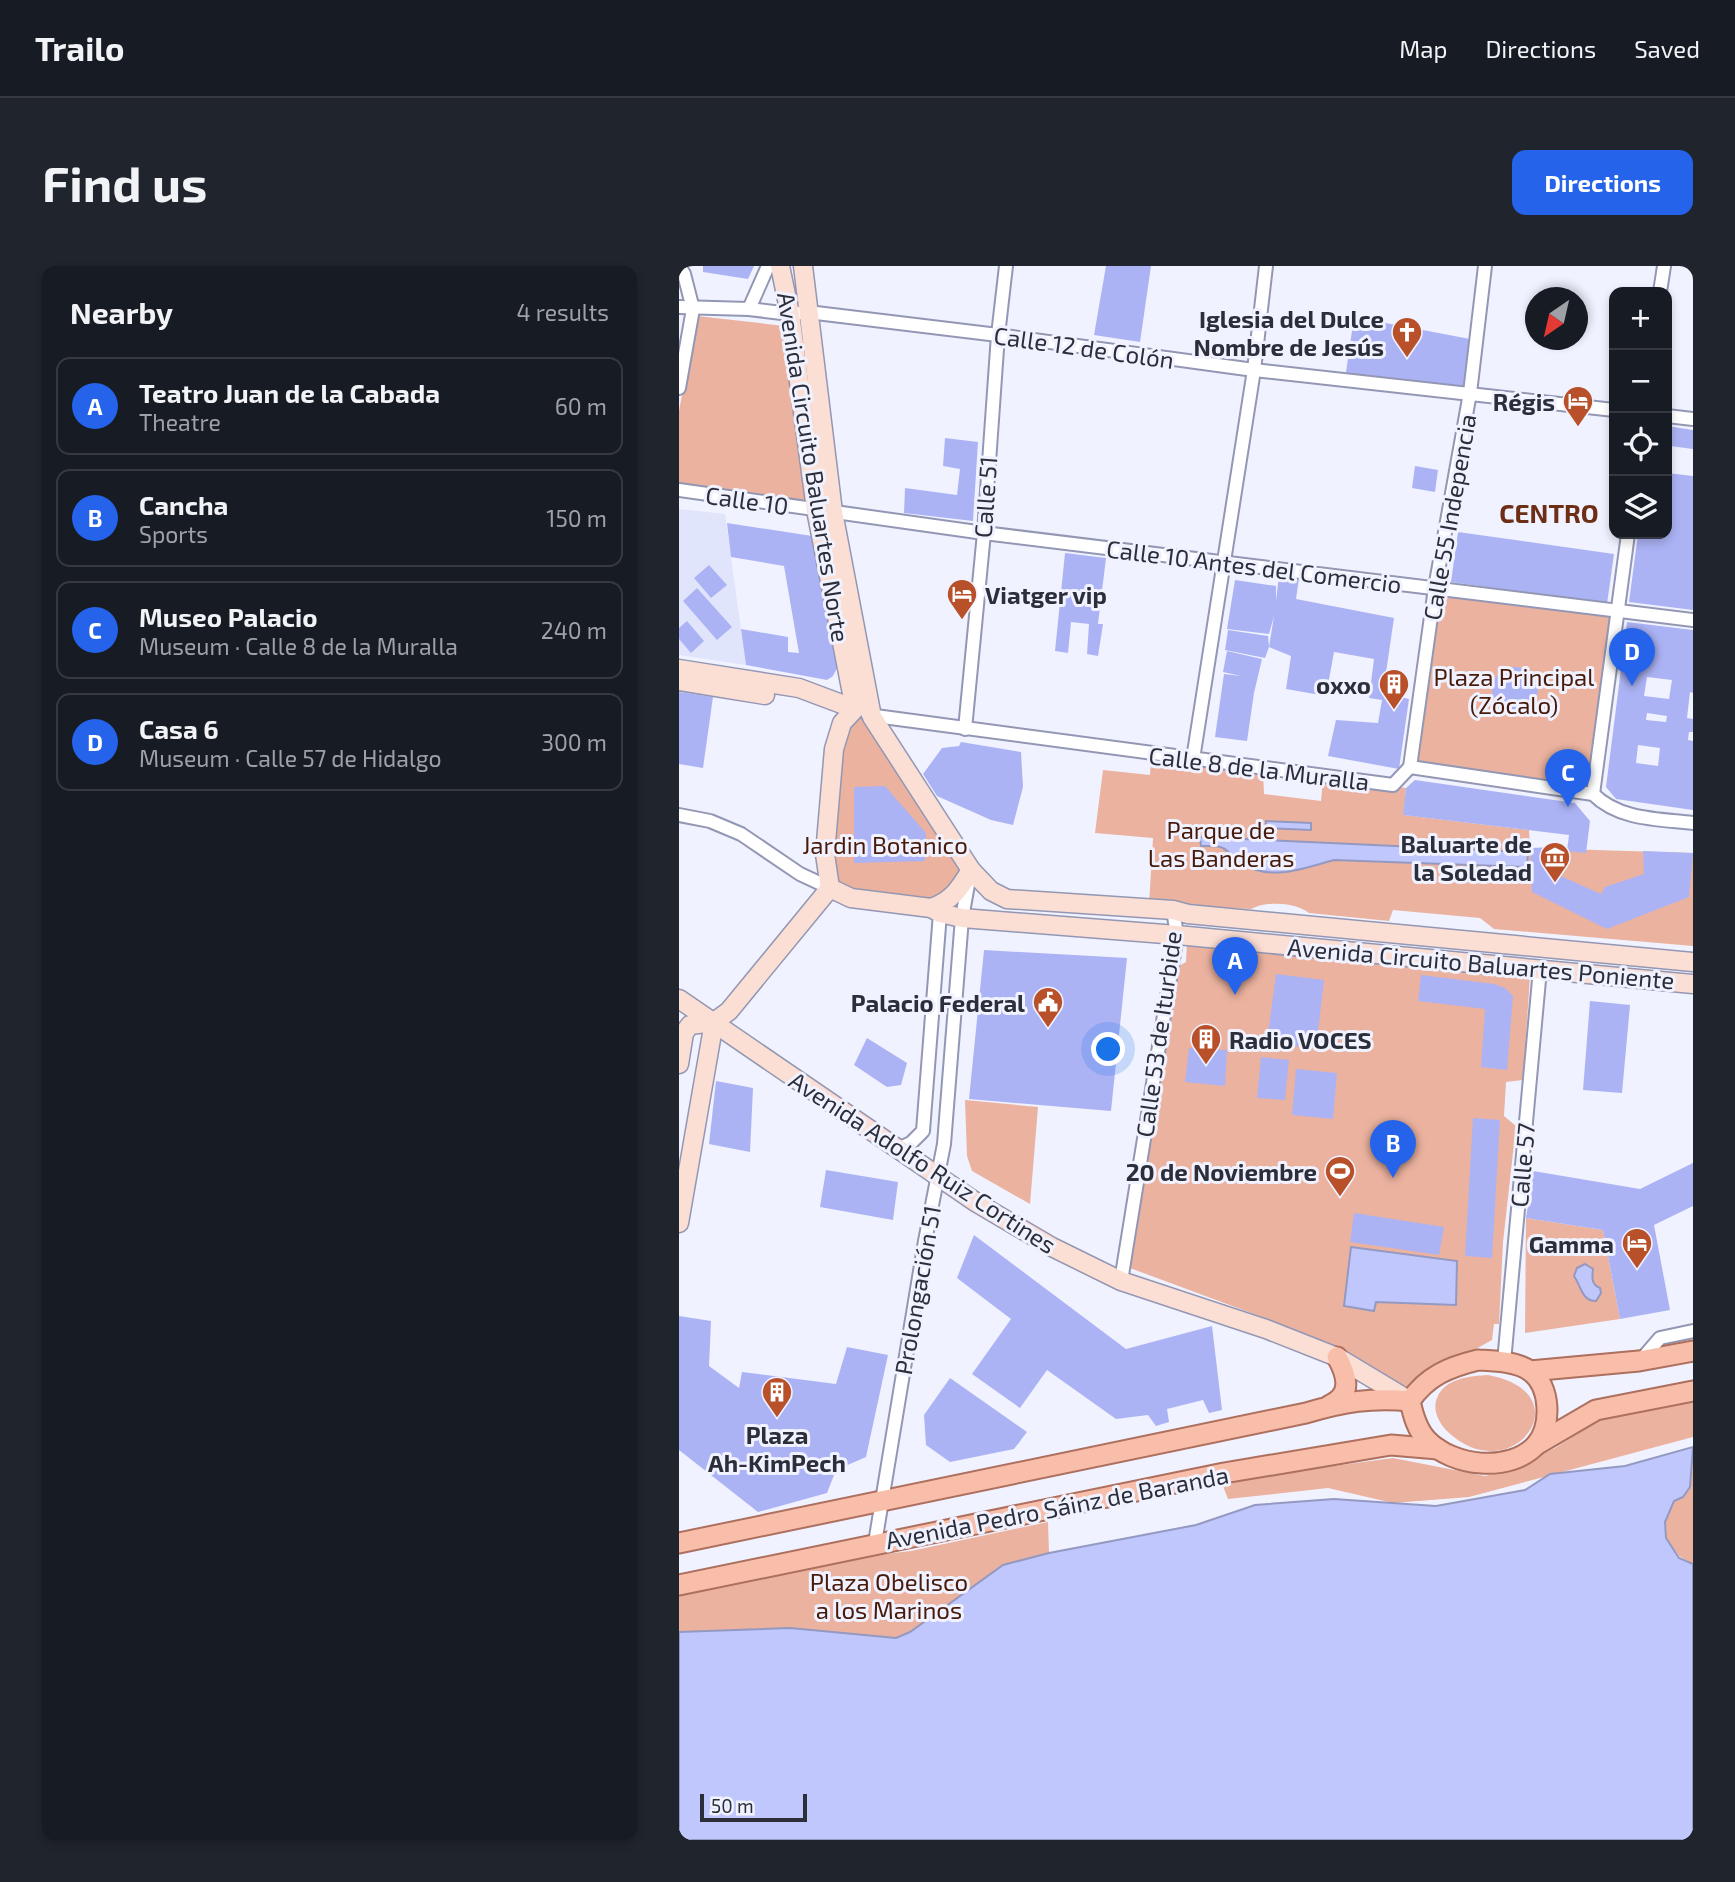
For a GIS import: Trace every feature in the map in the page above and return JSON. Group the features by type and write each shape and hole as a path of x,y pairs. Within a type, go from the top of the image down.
{"main road":[{"name":"Avenida Circuito Baluartes Norte","path":"780,266 799,313"},
{"name":"Avenida Circuito Baluartes Norte","path":"803,266 799,313 824,511 863,713"},
{"path":"679,669 799,688 863,713"},
{"path":"679,681 863,713"},
{"path":"679,1064 684,1033 690,1026 714,1023 729,1011 830,888 825,854 834,749 842,723 863,713"},
{"name":"Avenida Circuito Baluartes Poniente","path":"863,713 971,870 992,891 1007,899 1173,910 1188,914 1693,962"},
{"path":"936,911 960,889 971,870"},
{"name":"Avenida Circuito Baluartes Poniente","path":"830,888 851,898 936,911 962,918 1177,935 1693,984"},
{"name":"Avenida Adolfo Ruiz Cortines","path":"679,999 977,1203 1052,1247 1121,1281 1266,1329 1337,1357 1410,1402"},
{"path":"679,1223 684,1160 714,1023"},
{"path":"1693,1352 1639,1362 1530,1371 1504,1362 1478,1360 1452,1366 1419,1389 1410,1402 1419,1429 1426,1440 1438,1449 1454,1457 1495,1464 1514,1459 1596,1410 1693,1391"},
{"path":"1323,1408 1338,1402 1346,1390 1347,1375 1337,1357"},
{"path":"1530,1371 1541,1384 1548,1409 1546,1424 1535,1446"},
{"name":"Avenida Pedro Sáinz de Baranda","path":"679,1544 1360,1400 1382,1398 1410,1402"},
{"name":"Avenida Pedro Sáinz de Baranda","path":"679,1585 1224,1473 1391,1445 1438,1449"}],"street":[{"path":"679,266 684,274 693,309 679,388"},
{"path":"749,309 768,266"},
{"name":"Calle 51","path":"965,729 1006,266"},
{"path":"1193,760 1254,370 1266,266"},
{"name":"Calle 55 Indepencia","path":"1410,767 1435,588 1470,393 1485,266"},
{"path":"1661,287 1664,266"},
{"name":"Calle 12 de Colón","path":"679,307 799,313 998,335 1254,370 1609,409"},
{"path":"1672,417 1693,419"},
{"name":"Calle 10","path":"679,490 824,511"},
{"name":"Calle 10 Antes del Comercio","path":"824,511 1693,620"},
{"path":"1593,794 1627,539"},
{"name":"Calle 8 de la Muralla","path":"863,713 1392,785 1410,767"},
{"path":"1410,767 1593,794 1602,803 1621,812 1693,823"},
{"path":"679,815 710,821 741,834 800,874 830,888"},
{"name":"Prolongación 51","path":"875,1543 944,1144 962,918 971,870"},
{"name":"Calle 53 de Iturbide","path":"1121,1281 1177,935 1173,910"},
{"path":"898,1149 911,1143 923,1131 936,911"},
{"name":"Calle 57","path":"1504,1362 1540,969"},
{"path":"1639,1362 1660,1338 1693,1332"}],"shaded area":[{"path":"679,509 725,514 746,665 679,655"}],"green space":[{"path":"697,316 785,326 808,495 801,502 679,487 679,411"},
{"name":"Plaza Principal (Zócalo)","path":"1435,588 1618,610 1593,794 1411,763"},
{"name":"Jardin Botanico","path":"855,709 872,717 971,870 931,908 830,888 834,749"},
{"name":"Parque de Las Banderas","path":"1151,759 1263,771 1264,794 1321,801 1323,779 1406,788 1404,815 1529,830 1530,848 1693,853 1693,946 1494,929 1480,918 1393,910 1389,921 1309,913 1280,904 1251,909 1149,905 1153,838 1095,833 1103,770 1150,775"},
{"name":"20 de Noviembre","path":"1187,941 1530,976 1523,1080 1506,1082 1504,1116 1516,1126 1503,1242 1499,1324 1494,1324 1492,1340 1404,1389 1270,1320 1130,1268 1179,966 1186,962"},
{"path":"965,1100 1038,1107 1030,1204 972,1171 967,1156"},
{"path":"1526,1218 1603,1230 1620,1319 1525,1333"},
{"path":"1488,1375 1517,1385 1532,1400 1535,1417 1528,1433 1514,1445 1495,1451 1472,1448 1448,1432 1439,1420 1435,1407 1441,1391 1452,1382 1466,1377"},
{"path":"1693,1400 1693,1437 1469,1497 1393,1503 1328,1488 1228,1499 1221,1481 1393,1458 1485,1476 1510,1470 1555,1448 1603,1418"},
{"path":"1693,1447 1693,1564 1679,1556 1666,1538 1665,1522 1674,1501 1690,1487"},
{"name":"Plaza Obelisco a los Marinos","path":"1048,1522 1049,1553 1003,1565 910,1632 896,1638 799,1629 679,1632 679,1594 848,1558 911,1551"}],"water":[{"path":"1266,821 1311,823 1311,830 1266,828"},
{"path":"1200,837 1528,852 1527,867 1334,860 1289,872 1267,872 1244,865 1221,847 1201,846"},
{"name":"20 de Noviembre","path":"1351,1247 1457,1261 1456,1305 1376,1302 1374,1311 1344,1306"},
{"path":"1585,1264 1593,1269 1592,1278 1600,1288 1601,1293 1596,1301 1585,1296 1574,1276 1577,1268"},
{"path":"1693,1447 1690,1487 1683,1497 1674,1501 1665,1522 1666,1538 1679,1558 1693,1564 1693,1840 679,1840 679,1632 790,1628 896,1638 910,1632 1003,1565 1049,1553 1196,1525 1255,1505 1334,1499 1436,1506 1525,1490 1550,1474 1625,1466"}],"building":[{"path":"703,266 754,266 748,279 703,272"},
{"path":"1106,266 1151,266 1140,342 1094,335"},
{"name":"Iglesia del Dulce Nombre de Jesús","path":"1354,317 1470,339 1463,392 1345,379"},
{"path":"1672,427 1693,430 1693,449 1672,446"},
{"path":"945,438 978,442 973,521 904,513 905,488 957,495 960,469 943,466"},
{"path":"1415,466 1438,470 1435,492 1412,488"},
{"path":"1672,474 1693,476 1693,610 1629,602 1637,539 1672,539"},
{"path":"727,523 812,536 837,668 827,680 746,665 741,629 788,637 788,652 799,653 784,566 731,557"},
{"path":"1458,532 1614,554 1607,604 1451,582"},
{"path":"1065,553 1106,558 1098,624 1103,624 1098,656 1087,654 1089,624 1071,622 1068,653 1055,651"},
{"path":"709,565 727,585 711,598 694,578"},
{"path":"1279,575 1299,578 1296,599 1394,618 1383,693 1409,699 1399,769 1328,756 1336,720 1378,723 1382,700 1369,698 1374,659 1334,652 1326,696 1286,689 1291,656 1269,647 1274,616 1269,634 1227,629 1235,580 1276,586 1276,601"},
{"path":"697,588 732,627 717,640 683,601"},
{"path":"687,621 704,641 691,653 679,639 679,628"},
{"path":"1627,622 1693,630 1693,693 1690,692 1687,718 1693,719 1693,732 1689,732 1688,740 1693,741 1693,810 1616,799 1606,787","holes":["1647,677 1672,680 1669,699 1644,696","1647,713 1667,716 1666,722 1646,720","1638,745 1660,748 1658,766 1636,763"]},
{"path":"1228,630 1268,636 1269,647 1265,658 1225,650"},
{"path":"1227,651 1262,659 1247,741 1215,737 1224,674 1241,676 1223,672"},
{"path":"1515,667 1531,674 1538,690 1531,706 1515,713 1499,706 1492,690 1499,674"},
{"path":"679,692 713,697 703,768 679,764"},
{"path":"961,742 1021,752 1023,787 1013,825 991,820 937,796 923,774 942,748 959,746"},
{"path":"1415,780 1575,803 1590,821 1586,853 1567,851 1569,835 1403,815 1406,788"},
{"path":"885,786 926,833 925,861 854,863 854,787"},
{"name":"Baluarte de la Soledad","path":"1555,847 1556,874 1601,894 1605,887 1644,874 1643,851 1693,853 1689,897 1607,929 1532,892 1530,848"},
{"name":"Palacio Federal","path":"984,950 1127,958 1111,1111 969,1099"},
{"path":"1276,974 1324,980 1316,1049 1267,1042"},
{"path":"1421,975 1494,984 1505,988 1513,996 1507,1070 1481,1067 1485,1009 1418,1001"},
{"path":"1590,1001 1630,1005 1622,1093 1583,1090"},
{"path":"867,1038 907,1063 901,1085 887,1087 854,1065"},
{"name":"Radio VOCES","path":"1189,1048 1227,1050 1225,1086 1185,1082"},
{"path":"1261,1057 1289,1060 1285,1100 1257,1098"},
{"path":"1296,1069 1337,1073 1333,1119 1292,1115"},
{"path":"716,1081 753,1088 750,1152 709,1144"},
{"path":"1473,1118 1500,1120 1492,1258 1465,1256"},
{"name":"Gamma","path":"1693,1163 1693,1206 1654,1225 1670,1310 1620,1319 1603,1230 1526,1218 1533,1171 1640,1189"},
{"path":"826,1170 898,1182 893,1220 820,1207"},
{"path":"1354,1213 1444,1227 1439,1255 1350,1242"},
{"path":"974,1235 1126,1349 1212,1326 1222,1410 1209,1413 1203,1400 1167,1409 1169,1422 1156,1426 1148,1415 1116,1419 1047,1370 1020,1408 972,1374 1011,1319 957,1278"},
{"name":"Plaza Ah-KimPech","path":"679,1316 711,1321 709,1366 739,1388 742,1372 836,1384 847,1347 888,1355 866,1457 836,1470 827,1493 758,1512 679,1450"},
{"path":"950,1378 1027,1432 1014,1449 950,1462 926,1445 924,1415"}],"place":[{"name":"Iglesia del Dulce Nombre de Jesús","path":"1407,359"},
{"name":"Régis","path":"1578,428"},
{"name":"Viatger vip","path":"962,621"},
{"name":"Casa 6","path":"1632,686"},
{"name":"oxxo","path":"1394,711"},
{"name":"Museo Palacio","path":"1568,807"},
{"name":"Baluarte de la Soledad","path":"1555,884"},
{"name":"Teatro Juan de la Cabada","path":"1235,995"},
{"name":"Palacio Federal","path":"1048,1029"},
{"name":"Radio VOCES","path":"1206,1066"},
{"name":"Cancha","path":"1393,1178"},
{"name":"20 de Noviembre","path":"1340,1198"},
{"name":"Gamma","path":"1637,1270"},
{"name":"Plaza Ah-KimPech","path":"777,1419"}],"district":[{"name":"CENTRO","path":"1549,512"}]}
